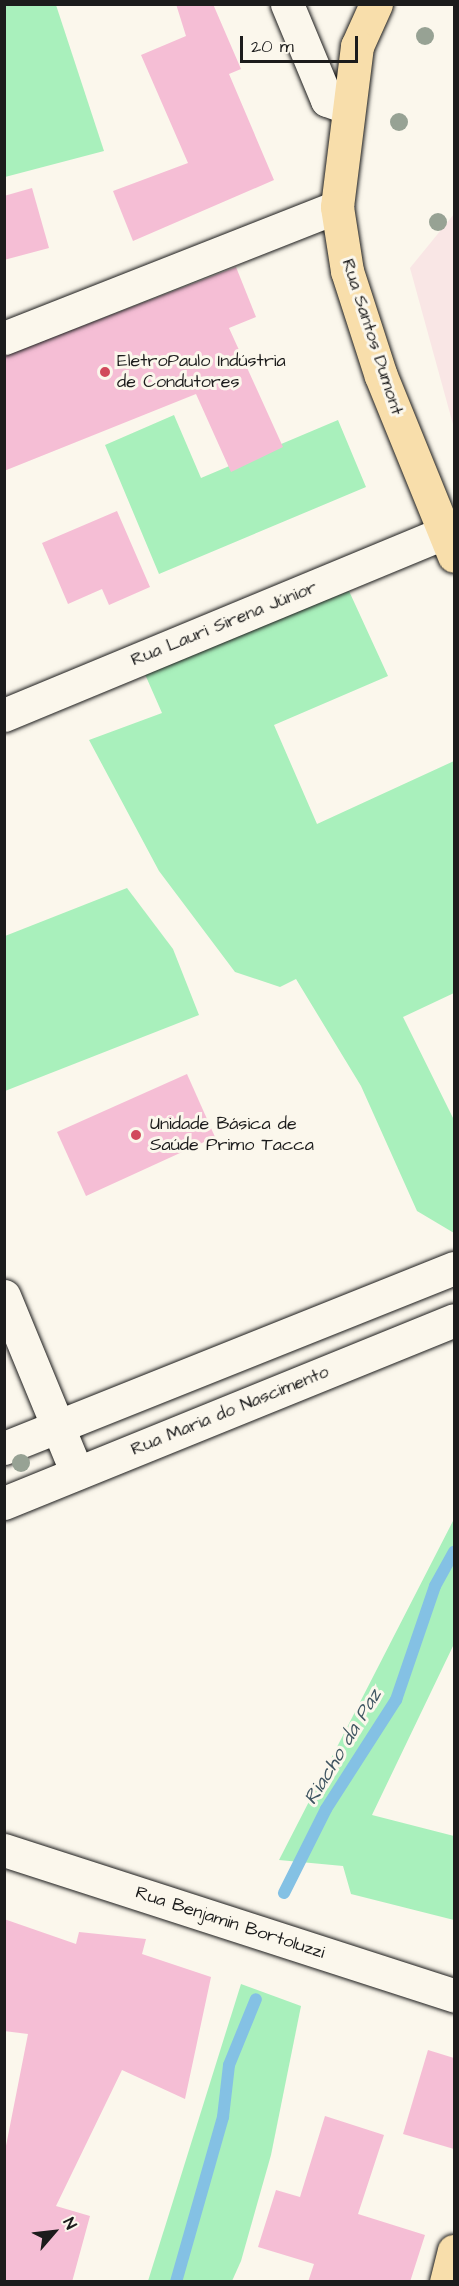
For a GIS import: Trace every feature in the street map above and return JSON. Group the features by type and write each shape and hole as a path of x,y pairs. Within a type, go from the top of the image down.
{"main road":[{"name":"Rua Santos Dumont","path":"376,4 357,46 337,207 347,271 374,355 449,544"},
{"path":"446,2282 454,2251"}],"street":[{"path":"287,4 327,100 349,108"},
{"path":"4,338 337,207"},
{"name":"Rua Lauri Sirena Júnior","path":"4,714 449,544"},
{"path":"4,1448 454,1268"},
{"path":"4,1296 77,1473"},
{"name":"Rua Maria do Nascimento","path":"4,1503 454,1320"},
{"path":"291,1333 310,1378"},
{"name":"Rua Benjamin Bortoluzzi","path":"4,1850 454,1995"}],"shaded area":[{"path":"454,214 454,428 410,268"}],"green space":[{"path":"5,4 56,5 104,151 5,177"},
{"path":"174,415 201,478 338,420 366,487 159,574 105,445"},
{"path":"349,591 388,676 274,725 317,824 454,761 454,993 403,1017 454,1120 454,1233 417,1211 361,1086 296,979 280,987 235,972 159,871 89,740 162,713 144,672"},
{"path":"127,888 173,949 199,1015 5,1091 5,936"},
{"path":"454,1519 454,1644 372,1815 454,1836 454,1920 351,1894 343,1866 279,1860"},
{"path":"241,1984 301,2006 271,2155 241,2261 232,2281 148,2281"}],"building":[{"path":"176,4 213,4 241,69 229,74 274,180 133,241 113,191 188,163 141,55 186,36"},
{"path":"32,188 49,248 4,260 4,196"},
{"name":"EletroPaulo Indústria de Condutores","path":"236,267 256,317 229,328 283,447 231,472 196,394 4,471 4,356"},
{"path":"117,511 150,587 109,605 102,589 68,604 42,543"},
{"name":"Unidade Básica de Saúde Primo Tacca","path":"187,1074 215,1137 86,1196 57,1132"},
{"path":"4,1919 76,1944 79,1932 146,1939 142,1954 211,1977 185,2099 122,2070 56,2206 90,2216 72,2282 4,2282 4,2156 28,2034 4,2031"},
{"path":"428,2050 454,2058 454,2149 403,2134"},
{"path":"325,2116 384,2135 358,2214 425,2235 410,2282 308,2282 314,2264 258,2247 276,2190 300,2197"}],"waterway":[{"name":"Riacho da Paz","path":"284,1893 326,1809 396,1700 435,1586 454,1552"},
{"name":"Riacho da Paz","path":"176,2282 223,2117 229,2065 256,1999"}],"place":[{"name":"EletroPaulo Indústria de Condutores","path":"105,372"},
{"name":"Unidade Básica de Saúde Primo Tacca","path":"136,1135"}]}
